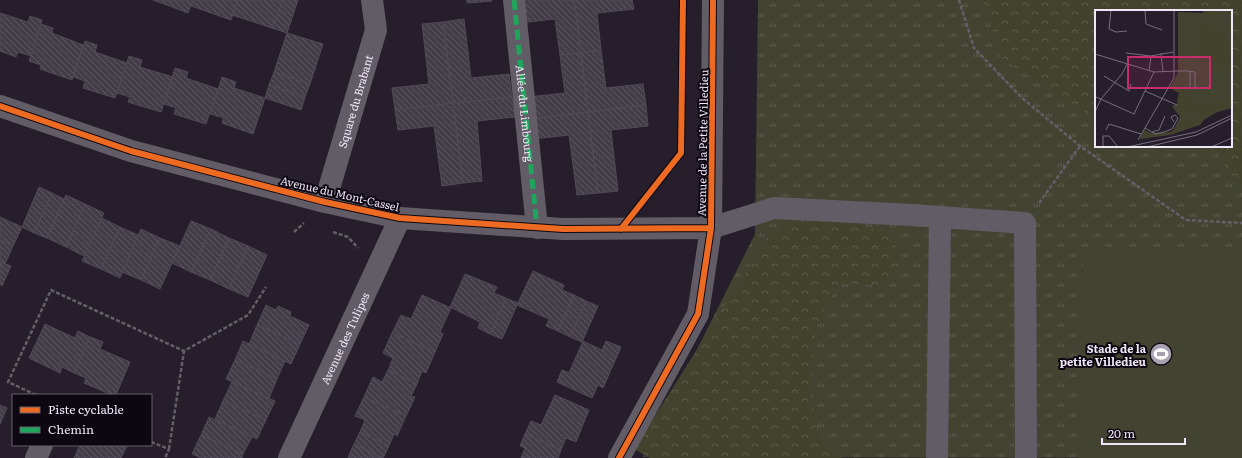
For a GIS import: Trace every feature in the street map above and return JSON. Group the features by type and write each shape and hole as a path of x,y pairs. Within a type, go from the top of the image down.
{"street":[{"name":"Square du Brabant","path":"325,202 376,30 372,0"},
{"name":"Allée du Limbourg","path":"514,0 537,228"},
{"name":"Avenue de la Petite Villedieu","path":"619,458 698,314 711,228 713,0"},
{"name":"Avenue du Mont-Cassel","path":"0,106 130,151 325,202 400,218 563,229 711,228 774,208 1025,223"},
{"path":"937,458 940,217"},
{"name":"Avenue des Tulipes","path":"289,458 400,218"},
{"path":"1025,223 1026,458"},
{"path":"36,458 42,446"}],"path":[{"path":"959,0 974,48 1022,98 1080,146 1186,220 1242,223"},
{"path":"1025,223 1080,146"},
{"path":"294,232 305,222"},
{"path":"326,229 348,237 358,247 358,259 378,266"},
{"path":"184,351 248,314 266,287"},
{"path":"34,394 8,382 51,290 184,351"},
{"path":"165,458 169,449 184,351"},
{"path":"152,442 169,449"}],"green space":[{"path":"758,0 1242,0 1242,458 643,457 755,234"},
{"path":"983,0 1242,0 1242,189 1213,147 1232,147 1232,10 1095,10 1095,118 1001,58"},
{"path":"819,208 894,237 901,265 883,286 839,283 816,326 810,391 817,426 825,442 842,458 650,458 634,449 770,234"},
{"name":"Stade de la petite Villedieu","path":"1083,247 1242,251 1242,458 1078,458"}],"building":[{"path":"153,0 193,0 188,13"},
{"path":"193,0 238,0 231,20 191,6"},
{"path":"238,0 283,0 272,28 232,15"},
{"path":"283,0 298,0 287,33 272,28"},
{"path":"467,0 491,0 492,1 467,3"},
{"path":"574,0 581,53 560,55 555,19 520,23 517,1"},
{"path":"574,0 632,0 634,9 597,13 601,50 581,53"},
{"path":"0,13 28,22 30,16 42,20 31,56 18,52 16,57 0,51"},
{"path":"464,19 471,78 509,74 512,97 453,103 443,22"},
{"path":"443,22 453,103 395,110 392,88 429,84 422,24"},
{"path":"41,24 53,28 52,33 83,45 72,80 40,69 41,65 29,61"},
{"path":"287,33 323,44 310,84 274,72"},
{"path":"85,41 97,45 95,52 127,63 115,98 83,88 85,81 73,77"},
{"path":"601,50 606,88 643,84 646,105 588,112 581,53"},
{"path":"581,53 588,112 531,119 528,97 565,93 560,55"},
{"path":"129,56 142,60 140,67 173,77 161,112 128,102 130,97 117,93"},
{"path":"175,68 188,72 186,78 218,89 206,124 174,114 176,108 164,104"},
{"path":"274,72 310,84 305,97 269,85"},
{"path":"222,77 236,82 234,88 265,98 253,134 222,123 224,118 210,114"},
{"path":"269,85 305,97 301,110 265,98"},
{"path":"512,97 515,117 477,121 482,181 463,183 453,103"},
{"path":"453,103 463,183 442,186 434,126 398,130 395,110"},
{"path":"646,105 648,126 611,130 618,191 598,193 588,112"},
{"path":"588,112 598,193 577,195 569,135 533,139 531,119"},
{"path":"39,187 52,193 34,233 22,227"},
{"path":"52,193 64,199 47,238 34,233"},
{"path":"66,195 85,204 66,247 47,238"},
{"path":"85,204 104,213 84,256 66,247"},
{"path":"0,217 22,227 13,246 0,240"},
{"path":"102,218 120,227 101,269 82,261"},
{"path":"191,221 211,229 191,272 172,263"},
{"path":"120,227 138,235 120,278 101,269"},
{"path":"141,229 160,238 141,280 122,272"},
{"path":"211,229 229,238 210,280 191,272"},
{"path":"160,238 180,246 160,289 141,280"},
{"path":"229,238 248,246 229,289 210,280"},
{"path":"0,240 13,246 5,264 0,262"},
{"path":"248,246 267,255 248,297 229,289"},
{"path":"0,262 11,266 2,286 0,284"},
{"path":"533,271 564,285 562,290 574,295 558,331 546,326 549,319 517,305"},
{"path":"465,274 497,287 494,293 506,298 490,334 478,328 480,322 450,307"},
{"path":"422,295 451,308 440,332 443,334 435,352 392,333 401,315 411,319"},
{"path":"574,295 586,301 570,337 558,331"},
{"path":"506,298 518,303 502,339 490,334"},
{"path":"586,301 598,306 582,342 570,337"},
{"path":"266,305 276,310 278,306 291,312 290,316 309,325 300,344 257,325"},
{"path":"45,324 75,338 78,331 90,337 74,373 62,367 60,373 29,358"},
{"path":"257,325 300,344 291,364 249,344"},
{"path":"392,333 435,352 426,373 422,371 417,384 388,370 393,358 383,353"},
{"path":"90,337 103,342 100,349 130,362 116,394 110,394 84,383 86,378 74,373"},
{"path":"243,341 285,361 277,379 235,360"},
{"path":"583,341 602,350 606,341 621,347 603,388 598,385 592,398 557,382 562,370 569,373"},
{"path":"235,360 277,379 269,398 226,379"},
{"path":"388,370 417,384 411,396 415,397 406,416 364,397 373,377 382,382"},
{"path":"232,382 275,401 266,420 223,401"},
{"path":"555,395 589,410 576,442 566,438 561,450 525,434 531,421 541,425"},
{"path":"364,397 406,416 397,436 394,434 389,446 360,432 365,420 355,416"},
{"path":"223,401 266,420 257,439 215,419"},
{"path":"0,405 7,408 0,424"},
{"path":"209,417 252,437 243,454 201,435"},
{"path":"360,432 389,446 383,458 354,444"},
{"path":"525,434 561,450 558,458 521,458 525,448 520,446"},
{"path":"201,435 243,454 242,458 201,458 192,454"},
{"path":"354,444 383,458 348,457"},
{"path":"80,446 127,446 121,458 74,458"}],"marked path":[{"path":"514,0 537,228"}],"cycle path":[{"path":"621,229 681,153 683,0"},
{"path":"619,458 698,314 711,228 713,0"},
{"path":"0,106 131,151 325,202 400,218 563,229 711,228"}],"place":[{"name":"Stade de la petite Villedieu","path":"1161,354"}]}
